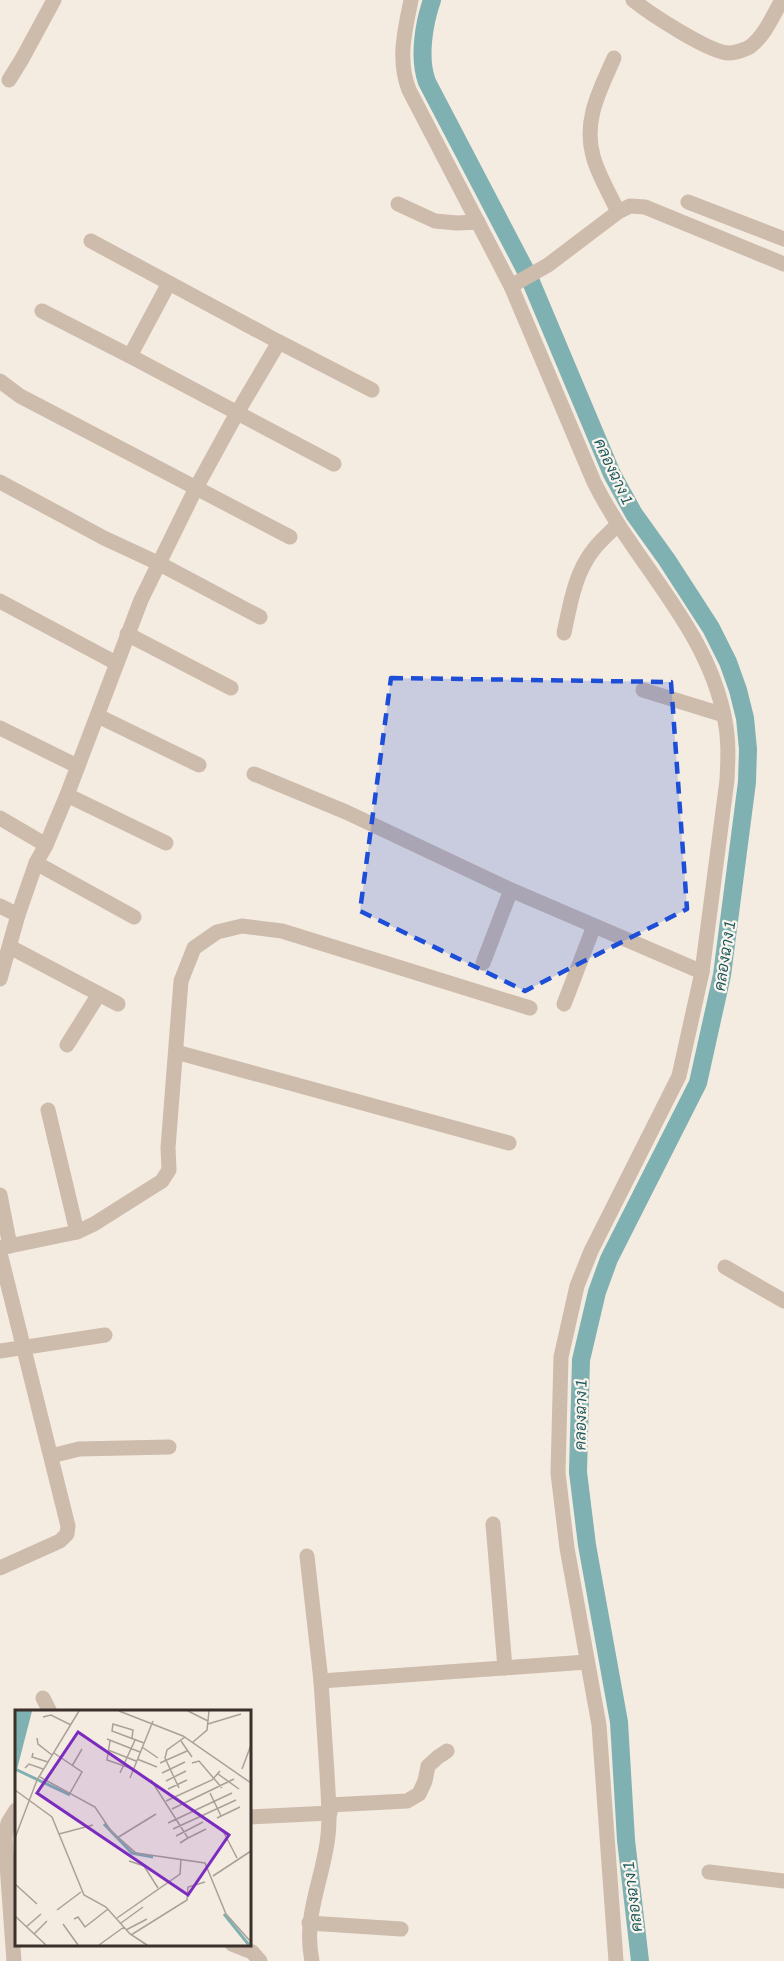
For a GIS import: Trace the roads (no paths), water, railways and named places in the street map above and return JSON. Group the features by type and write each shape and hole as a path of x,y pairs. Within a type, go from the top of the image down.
{"street":[{"path":"9,80 54,0"},
{"path":"411,0 402,46 404,78 409,90 478,222 515,283 594,482 617,525 651,571 694,638 709,670 724,715 728,749 727,780 702,972 679,1076 591,1251 577,1286 561,1357 558,1473 567,1548 599,1725 616,1961"},
{"path":"633,0 652,15 684,33 729,54 750,47 766,29 782,0"},
{"path":"614,58 594,102 589,128 593,157 618,212"},
{"path":"688,202 784,239"},
{"path":"398,204 435,221 478,222"},
{"path":"515,283 548,265 618,212 630,206 645,207 784,264"},
{"path":"91,241 372,390"},
{"path":"130,356 169,283"},
{"path":"42,312 334,464"},
{"path":"0,979 36,863 68,795 141,600 196,488 279,342"},
{"path":"0,381 20,396 290,537"},
{"path":"0,482 260,617"},
{"path":"564,633 572,594 580,573 593,549 617,525"},
{"path":"0,601 116,663"},
{"path":"127,634 231,688"},
{"path":"643,690 724,715"},
{"path":"98,716 199,765"},
{"path":"0,728 77,766"},
{"path":"254,774 346,812 512,890 702,972"},
{"path":"68,795 166,843"},
{"path":"0,818 46,845"},
{"path":"36,863 134,917"},
{"path":"483,963 512,890"},
{"path":"0,906 18,915"},
{"path":"3,1249 77,1232 94,1224 162,1181 169,1170 168,1148 181,981 194,948 217,932 242,926 282,931 530,1008"},
{"path":"564,1004 594,926"},
{"path":"10,947 118,1004"},
{"path":"68,1046 99,994"},
{"path":"176,1052 509,1143"},
{"path":"48,1110 77,1232"},
{"path":"0,1195 3,1249 23,1346 68,1526 68,1534 60,1541 0,1568"},
{"path":"725,1267 784,1301"},
{"path":"0,1351 105,1335"},
{"path":"51,1456 79,1449 169,1447"},
{"path":"493,1524 505,1668"},
{"path":"308,1556 321,1681 329,1809 327,1843 309,1923 309,1950 312,1961"},
{"path":"321,1681 586,1662"},
{"path":"250,1817 407,1801 419,1794 428,1766 447,1752"},
{"path":"14,1961 5,1837 8,1823 15,1812"},
{"path":"709,1872 784,1881"},
{"path":"309,1923 401,1929"},
{"path":"237,1946 252,1952 260,1961"}],"waterway":[{"name":"คลองฉาง 1","path":"432,0 423,41 424,73 427,82 529,277 612,474 634,514 711,628 728,662 745,718 748,749 747,782 722,975 698,1083 609,1259 597,1292 581,1360 578,1472 587,1545 619,1722 626,1840 640,1961"}]}
